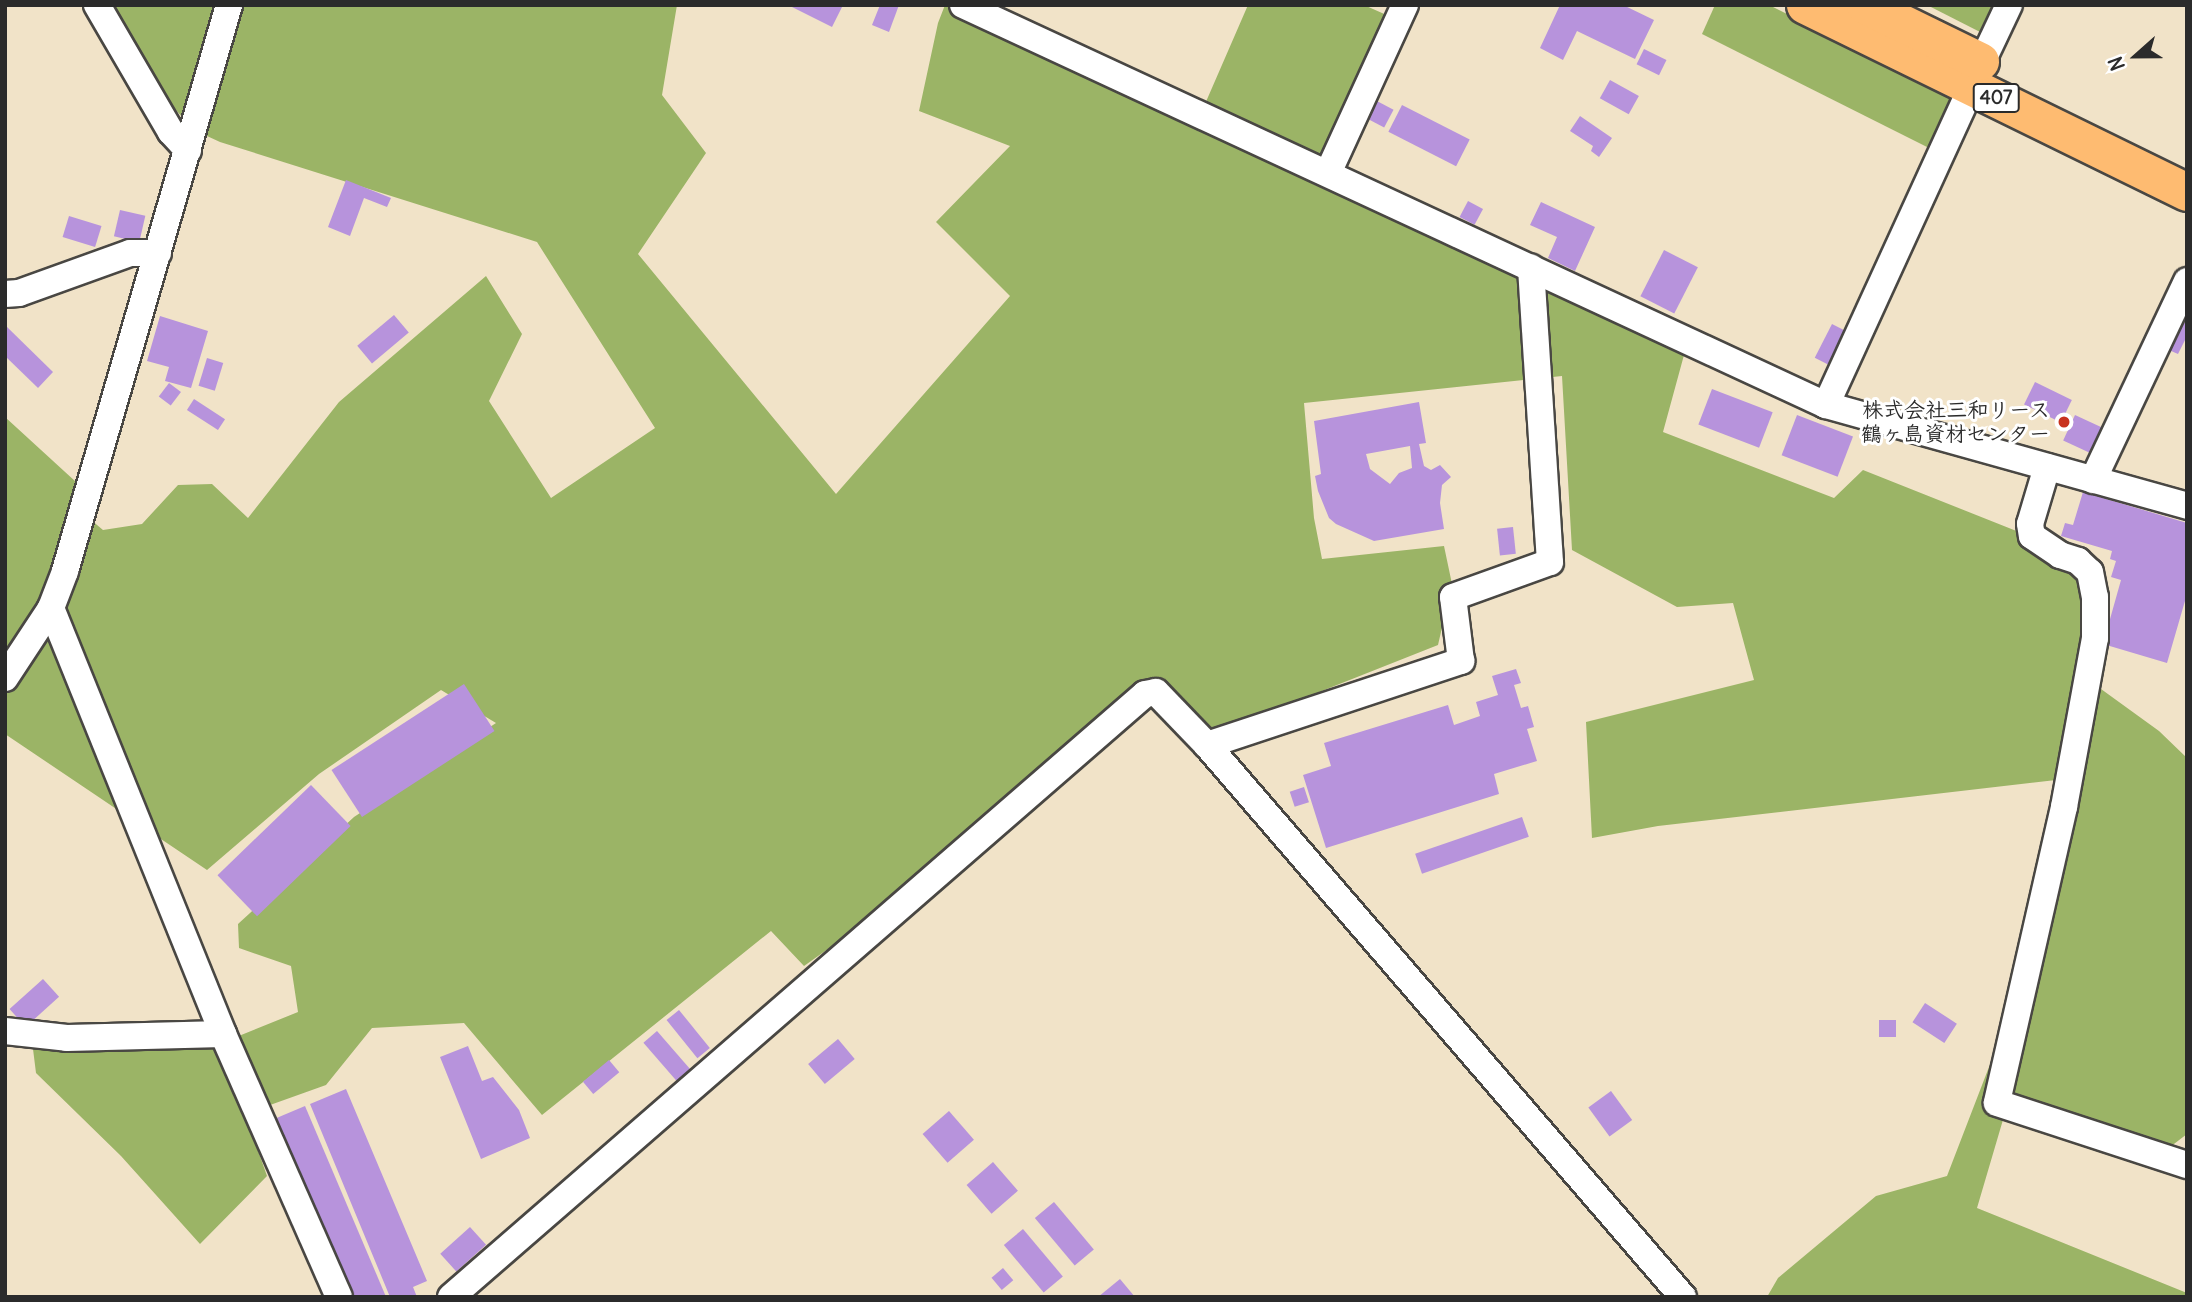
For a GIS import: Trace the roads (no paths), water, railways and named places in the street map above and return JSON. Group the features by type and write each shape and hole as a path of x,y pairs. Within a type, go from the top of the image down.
{"highway":[{"name":"407","path":"1805,5 1977,74 2187,164"},
{"name":"407","path":"1865,5 1977,74 2187,192"}],"street":[{"path":"97,5 171,132 188,150"},
{"path":"5,678 51,608 65,571 229,5"},
{"path":"963,5 1826,405 2187,506"},
{"path":"1328,173 1405,5"},
{"path":"1826,405 2009,5"},
{"path":"5,294 19,293 130,253 159,253"},
{"path":"1208,745 1461,661 1453,597 1550,562 1531,268"},
{"path":"2093,480 2183,299"},
{"path":"2047,467 2030,524 2032,536 2060,555 2078,561 2090,572 2095,597 2095,638 2061,820 1997,1103 2187,1165"},
{"path":"51,608 223,1034 339,1297"},
{"path":"451,1297 1145,694 1156,692 1165,697 1208,745 1683,1297"},
{"path":"5,1031 67,1038 223,1034"}],"place":[{"name":"株式会社三和リース 鶴ヶ島資材センター","path":"2064,422"}]}
